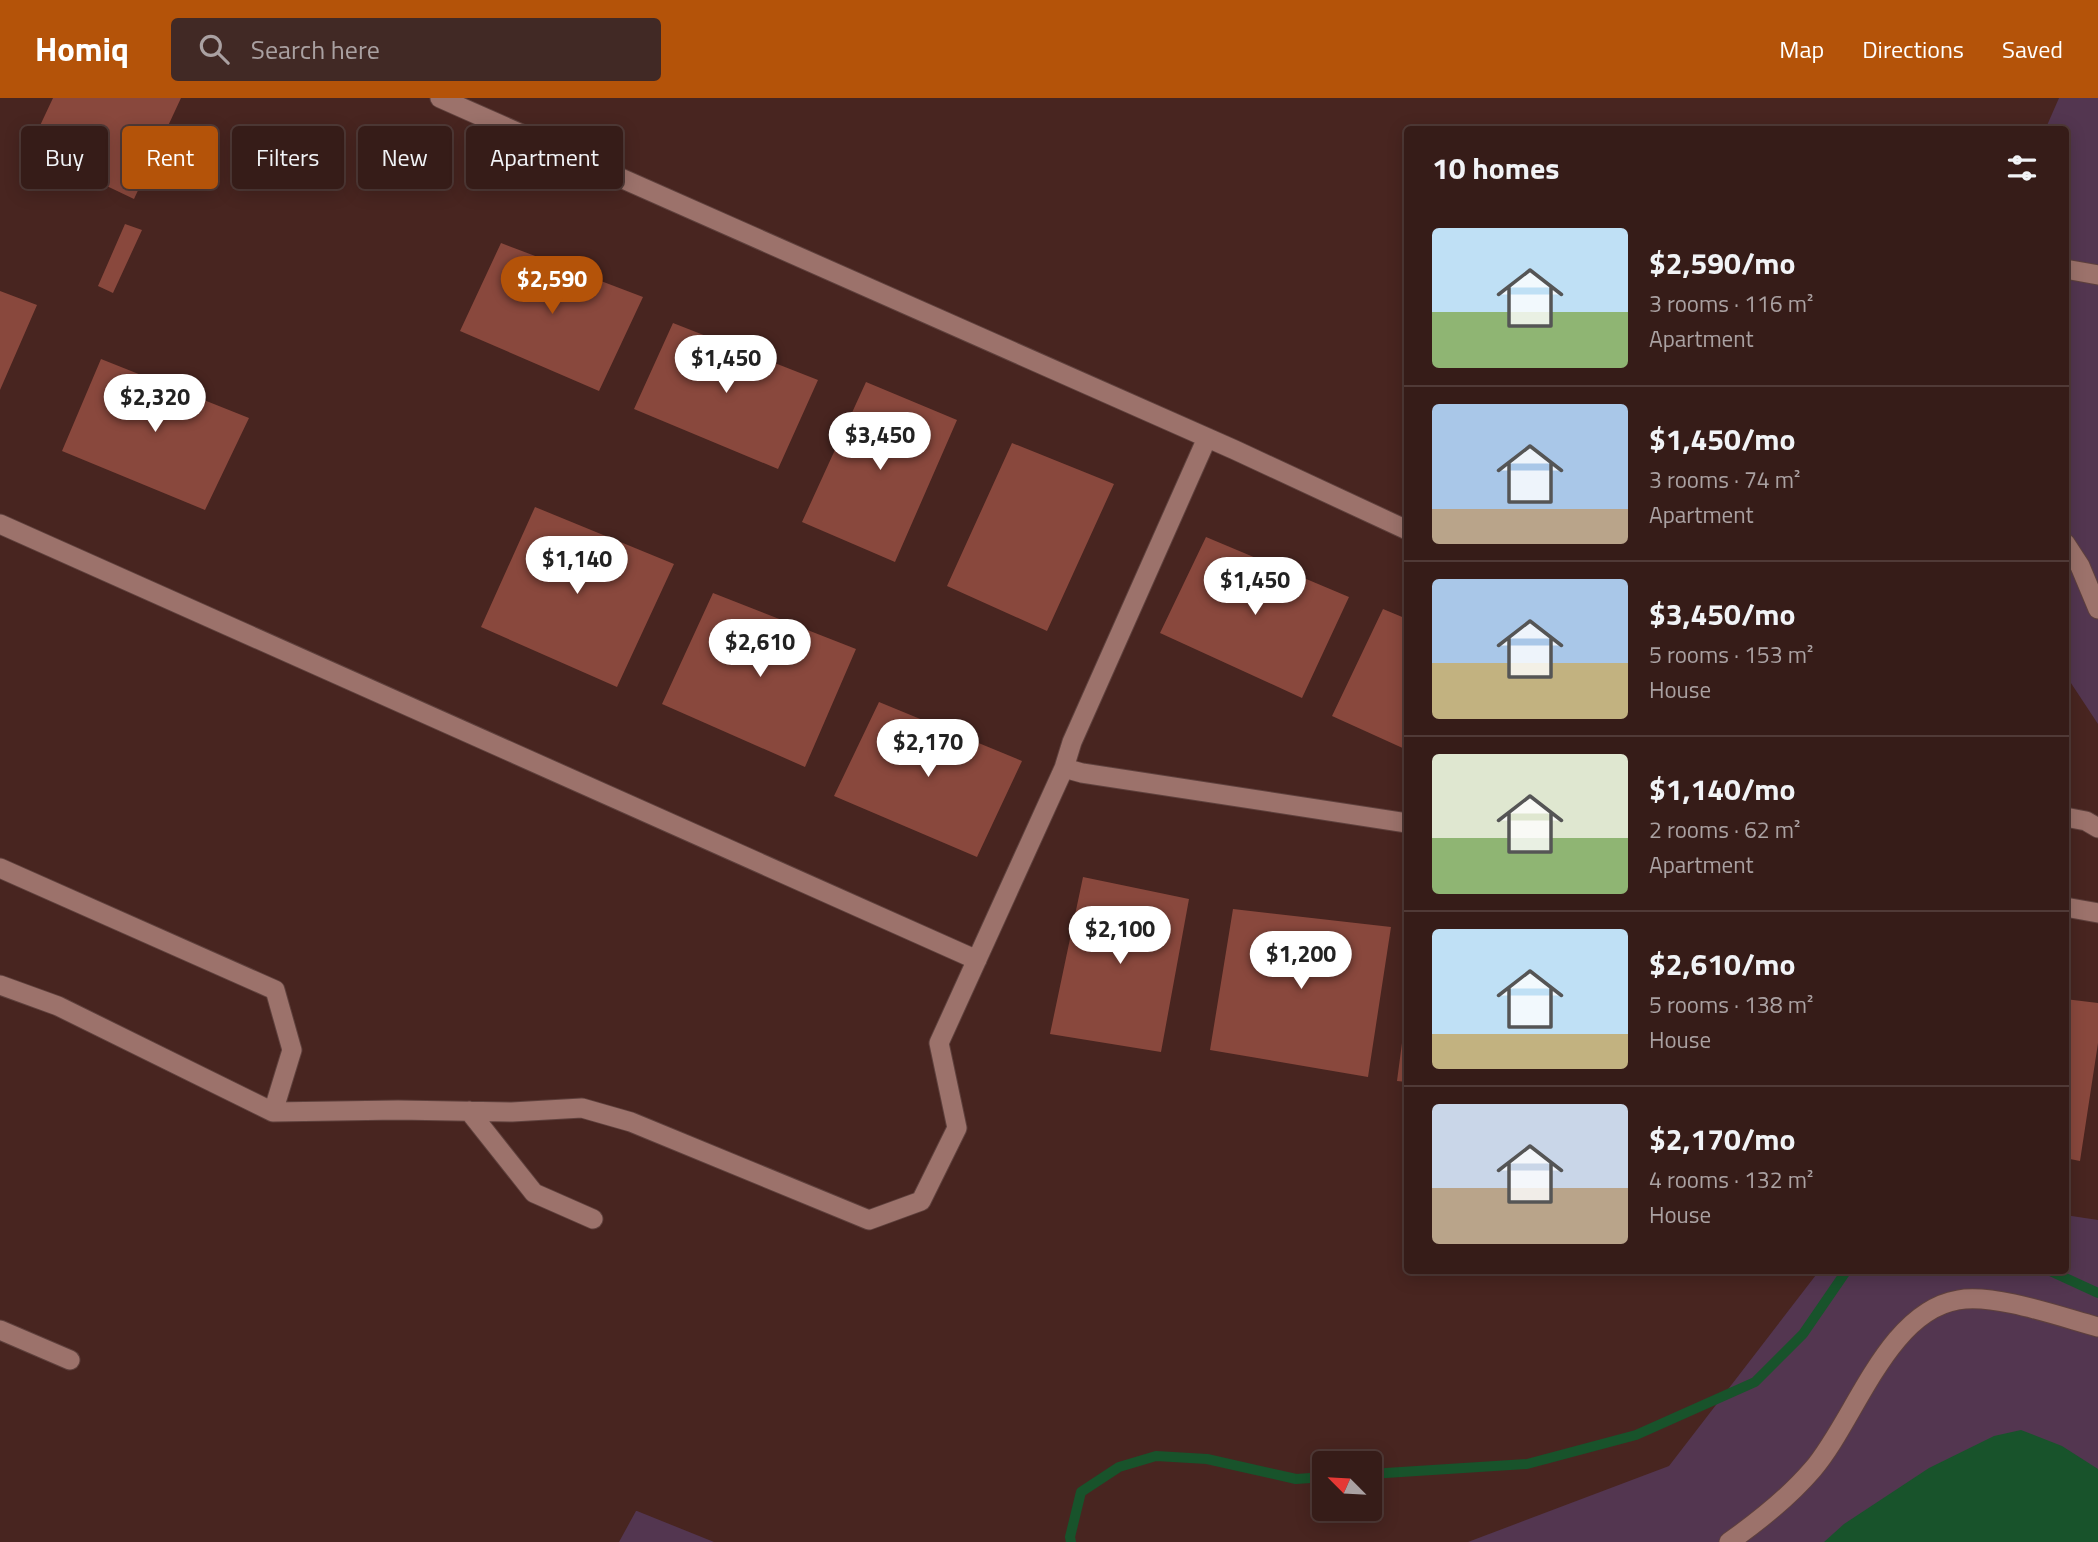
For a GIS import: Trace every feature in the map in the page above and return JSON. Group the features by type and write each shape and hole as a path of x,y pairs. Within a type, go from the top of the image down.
{"lane":[{"path":"440,98 1208,438 1404,529"},
{"path":"2069,270 2098,275"},
{"path":"0,985 58,1006 273,1112 512,1112 582,1108 631,1122 869,1220 921,1201 957,1128 939,1043 1064,768 1072,742 1208,438"},
{"path":"0,524 976,960"},
{"path":"2069,548 2080,566 2098,609"},
{"path":"1064,768 1404,823"},
{"path":"2069,818 2086,821 2098,828"},
{"path":"0,867 275,989 292,1050 273,1112"},
{"path":"2069,908 2098,913"},
{"path":"469,1111 534,1193 593,1219"},
{"path":"1729,1542 1780,1503 1814,1469 1878,1365 1918,1320 1938,1305 1959,1299 1978,1299 2007,1303 2098,1327"},
{"path":"0,1330 70,1360"}],"shaded area":[{"path":"2059,98 2098,98 2098,724 2069,680 2069,126 2047,126"},
{"path":"2069,1216 2098,1220 2098,1542 1468,1542 1669,1466 1817,1274 2069,1274"},
{"path":"2021,1430 2062,1446 2098,1469 2098,1542 1824,1542 1844,1524 1929,1468 1994,1436"},
{"path":"637,1511 714,1542 619,1542"}],"building":[{"path":"53,98 181,98 168,126 122,126 122,189 139,189 134,199 108,187 108,126 40,126"},
{"path":"125,224 142,230 113,293 98,286"},
{"path":"501,243 643,297 599,391 460,331"},
{"path":"0,291 37,305 0,390"},
{"path":"673,323 818,380 778,469 634,409"},
{"path":"101,359 249,418 205,510 62,451"},
{"path":"866,382 957,420 895,562 802,522"},
{"path":"1012,443 1114,484 1047,631 947,586"},
{"path":"535,507 674,564 617,687 481,627"},
{"path":"1206,537 1349,597 1302,698 1160,633"},
{"path":"713,593 856,649 805,767 662,704"},
{"path":"1383,609 1404,618 1404,749 1332,716"},
{"path":"879,702 1022,761 977,857 834,796"},
{"path":"1083,877 1189,899 1161,1052 1050,1034"},
{"path":"1233,909 1391,927 1368,1077 1210,1050"},
{"path":"2069,999 2098,1003 2098,1043 2080,1161 2069,1159"},
{"path":"1404,1028 1404,1082 1397,1081"}],"waterway":[{"path":"1382,1473 1527,1464 1636,1435 1755,1382 1803,1334 1844,1274"},
{"path":"2057,1274 2098,1293"},
{"path":"1071,1542 1081,1492 1119,1467 1156,1456 1207,1459 1296,1479 1312,1478"}]}
